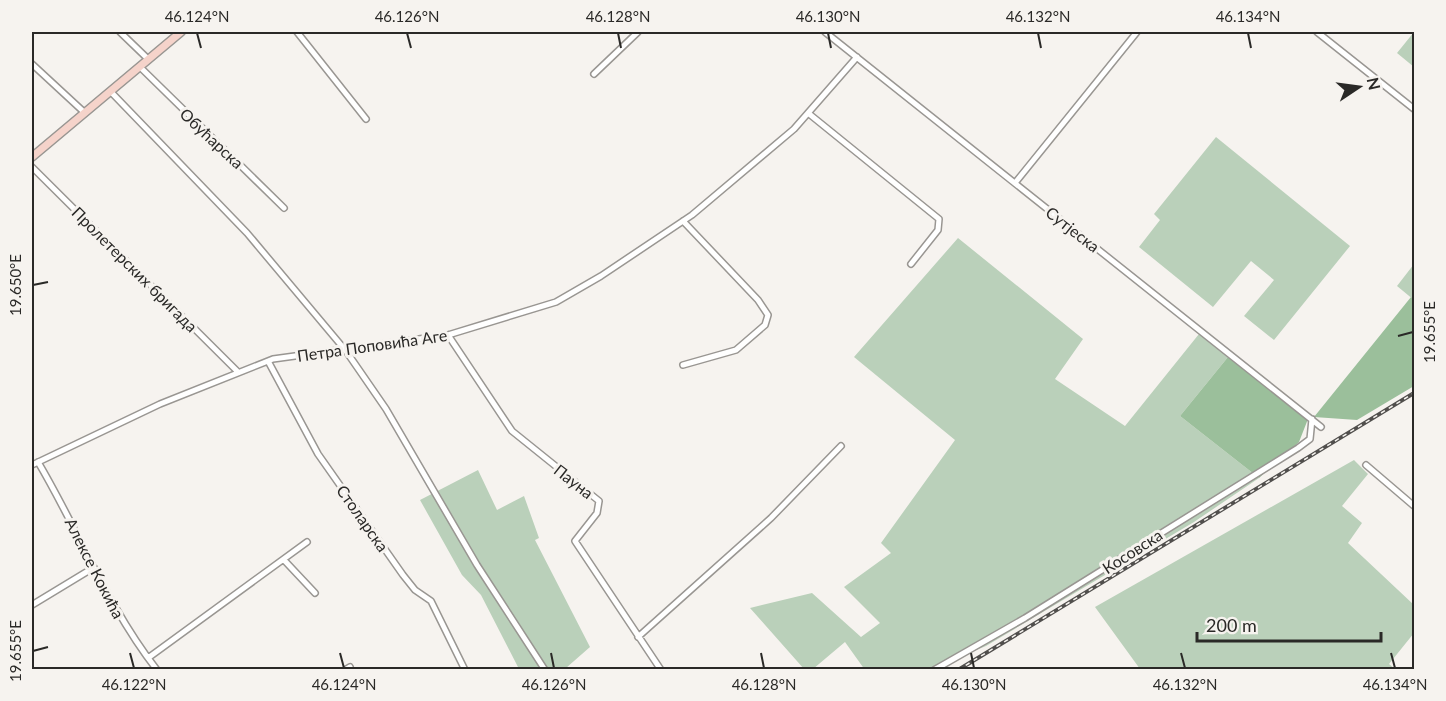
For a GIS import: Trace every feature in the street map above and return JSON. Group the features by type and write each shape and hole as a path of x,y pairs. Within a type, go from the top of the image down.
{"street":[{"path":"120,32 148,60"},
{"path":"32,157 181,32"},
{"path":"297,32 366,119"},
{"path":"594,74 638,32"},
{"name":"Сутјеска","path":"825,32 1321,427"},
{"path":"1015,183 1137,32"},
{"path":"1317,32 1414,109"},
{"name":"Петра Поповића Аге","path":"32,465 126,419 268,361 448,335 556,302 601,276 683,221 794,129 857,57"},
{"path":"32,64 85,113"},
{"name":"Обућарска","path":"140,67 284,208"},
{"path":"111,92 247,232 346,351 386,409 477,565 545,669"},
{"path":"808,113 940,220 938,230 911,264"},
{"name":"Пролетерских бригада","path":"32,167 238,372"},
{"path":"683,221 751,292 768,315 765,325 736,350 683,365"},
{"name":"Пауна","path":"448,335 512,431 599,501 597,513 575,541 661,669"},
{"name":"Столарска","path":"268,361 318,454 403,575 415,590 431,602 465,669"},
{"name":"Косовска","path":"934,669 1025,618 1282,459 1310,439 1312,418"},
{"path":"638,637 771,518 841,446"},
{"name":"Алексе Кокића","path":"38,462 123,621 157,669"},
{"path":"1366,465 1414,506"},
{"path":"148,658 307,543"},
{"path":"284,560 315,593"},
{"path":"32,605 93,568"}],"green space":[{"path":"1414,32 1414,67 1397,53"},
{"path":"1216,137 1350,246 1274,340 1244,316 1274,280 1251,261 1213,307 1139,247 1160,220 1154,214"},
{"path":"958,238 1083,339 1055,379 1125,426 1199,334 1228,357 1180,416 1259,478 1194,522 986,646 931,669 865,670 845,642 813,669 804,669 750,608 812,593 861,637 880,623 844,587 891,553 881,543 955,440 854,357"},
{"path":"1414,264 1414,300 1397,286"},
{"path":"1411,297 1414,300 1414,386 1357,420 1314,417"},
{"path":"1228,357 1308,419 1299,442 1259,478 1180,416"},
{"path":"1354,460 1368,474 1342,506 1362,523 1348,543 1414,605 1414,633 1389,664 1395,669 1140,669 1095,607"},
{"path":"478,470 497,510 524,496 539,538 535,540 590,647 566,668 571,669 519,669 481,595 462,575 420,500"}],"railway":[{"path":"958,670 1414,393"}]}
